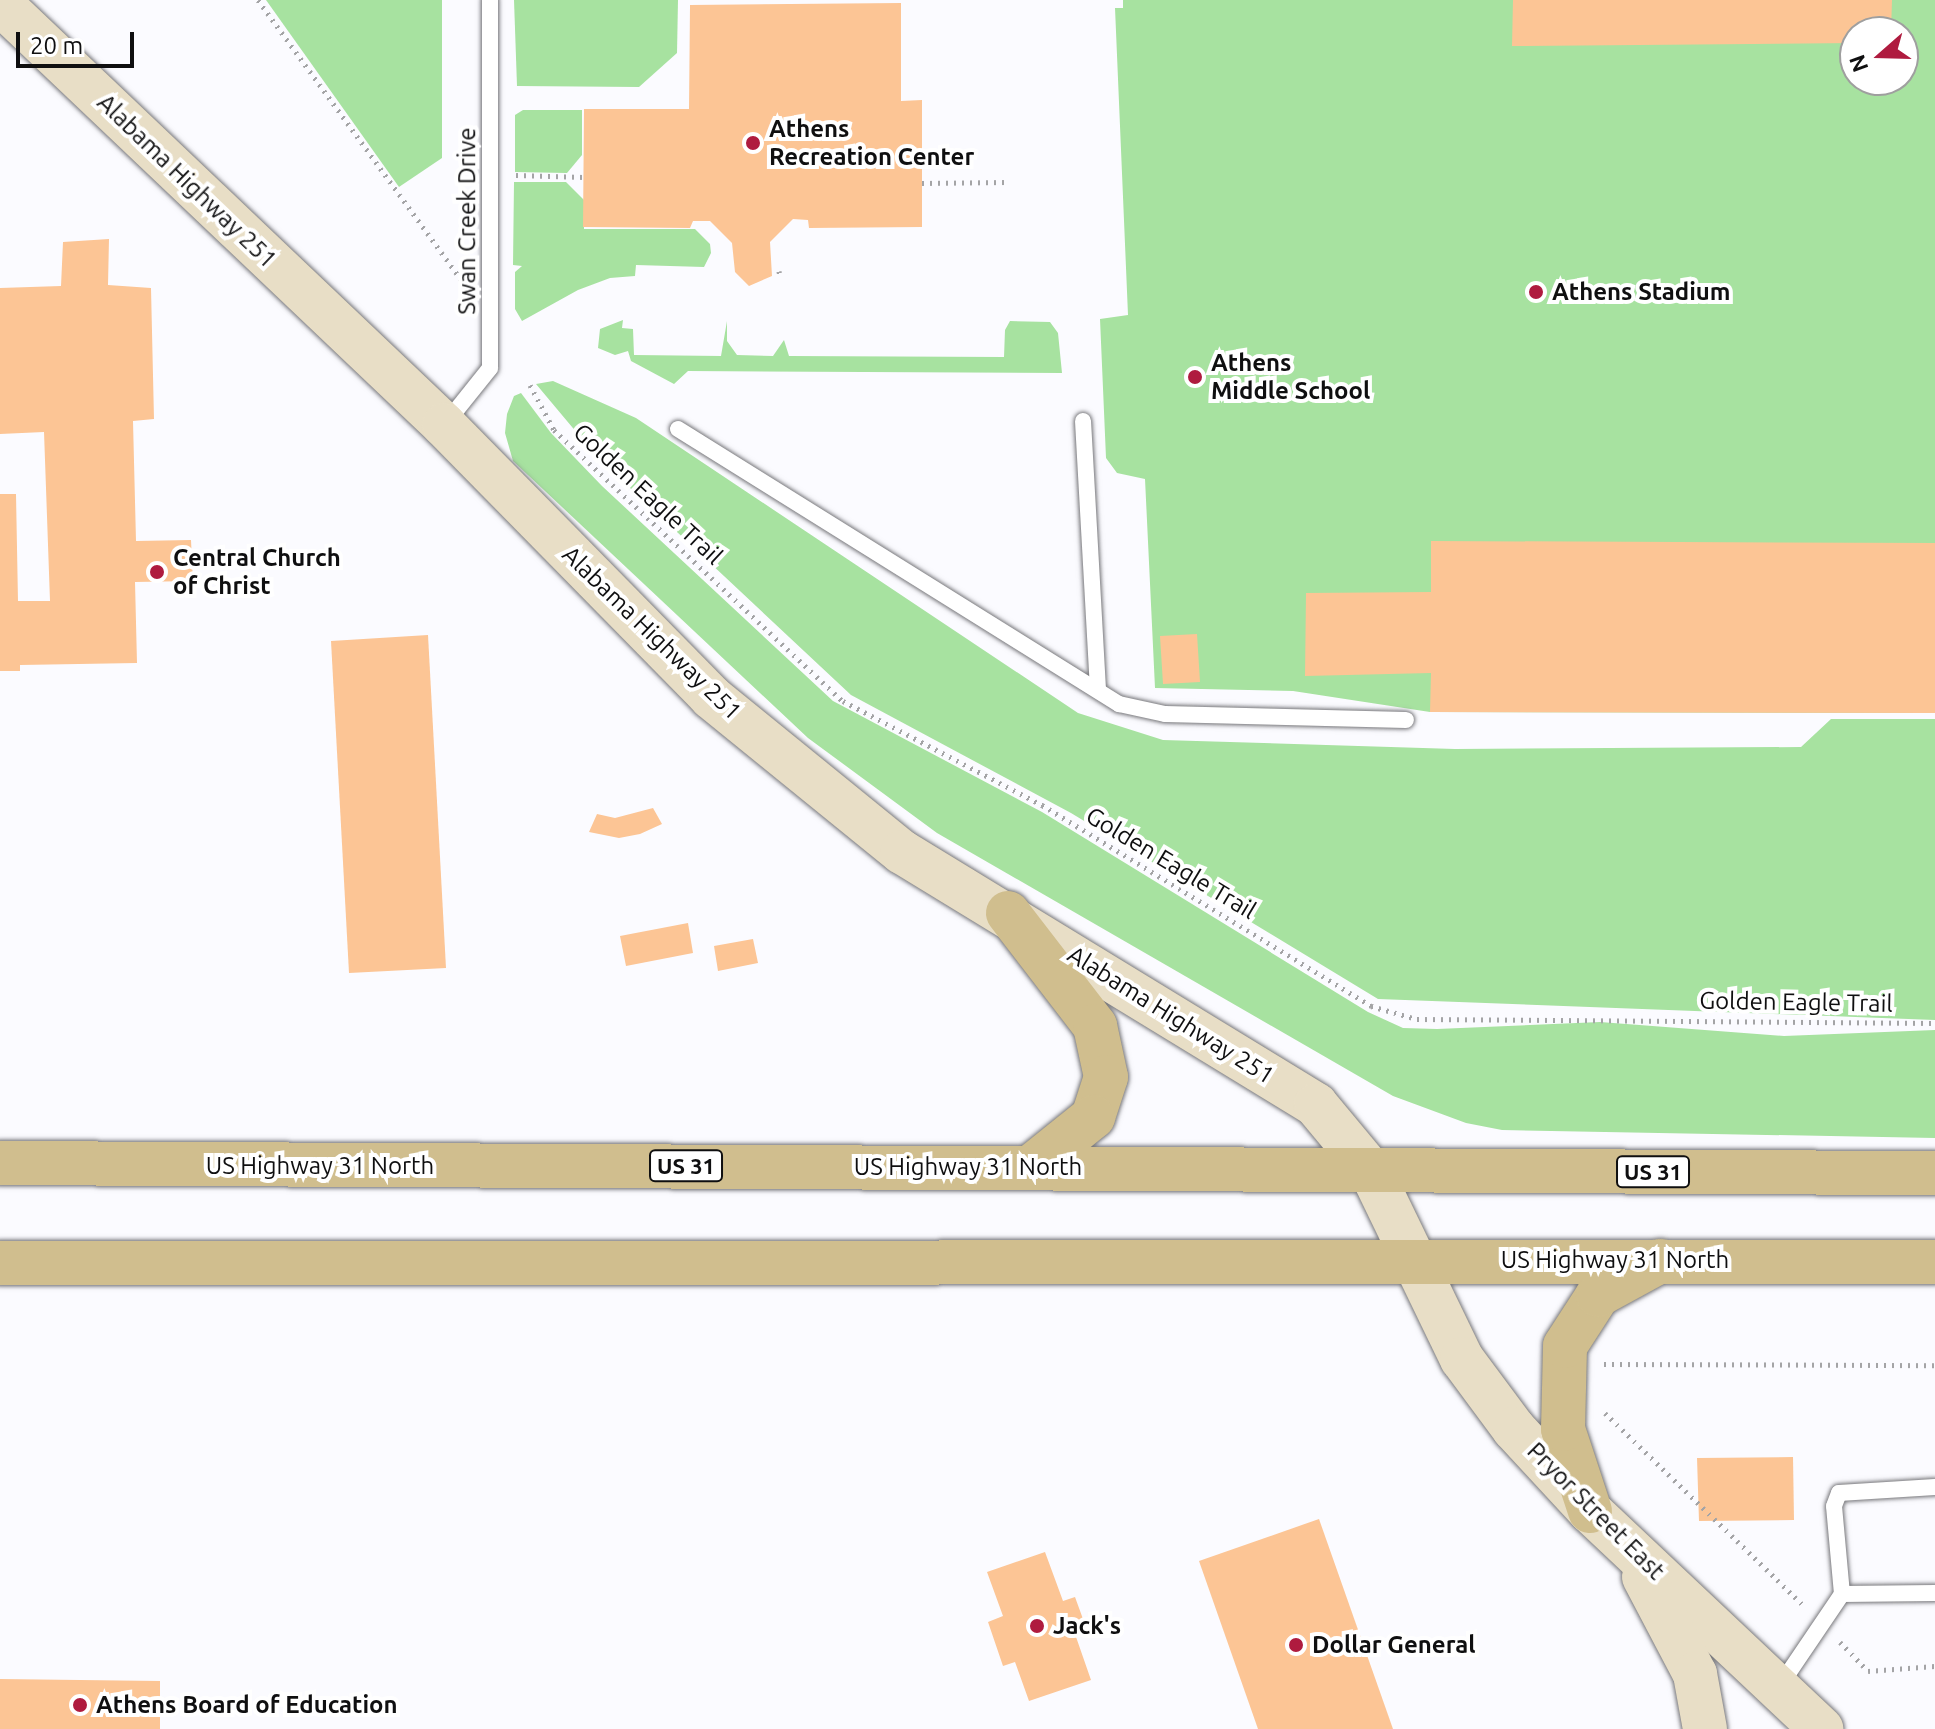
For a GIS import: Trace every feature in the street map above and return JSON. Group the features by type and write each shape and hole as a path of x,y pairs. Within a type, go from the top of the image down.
{"main road":[{"name":"Alabama Highway 251","path":"0,3 444,425 711,697 902,852 1008,913 1316,1105 1371,1171 1417,1258"},
{"path":"1008,913 1095,1026 1106,1077 1093,1117 1032,1166"},
{"name":"US Highway 31 North","path":"0,1163 1935,1173"},
{"name":"US Highway 31 North","path":"0,1263 1417,1258 1935,1262"},
{"name":"Pryor Street East","path":"1417,1258 1462,1359 1514,1429 1590,1511 1821,1729"},
{"path":"1590,1511 1563,1429 1565,1346 1598,1295 1663,1260"},
{"path":"1628,1547 1695,1674 1705,1729"}],"lane":[{"name":"Swan Creek Drive","path":"444,425 490,368 490,0"},
{"path":"1083,421 1098,691"},
{"path":"678,429 1119,704 1165,714 1406,720"},
{"path":"1778,1688 1842,1594 1834,1506 1839,1493 1935,1487"},
{"path":"1842,1594 1935,1593"}],"path":[{"path":"258,0 440,257 468,287"},
{"path":"511,175 584,177"},
{"path":"922,183 1008,182"},
{"name":"Golden Eagle Trail","path":"530,385 554,430 843,701 1042,805 1371,1006 1417,1019 1935,1023"},
{"path":"1600,1363 1935,1365"},
{"path":"1601,1401 1606,1414 1868,1671 1935,1666"}],"green space":[{"path":"266,0 442,0 442,158 399,187"},
{"path":"514,0 678,0 677,53 639,87 517,86"},
{"name":"Athens Stadium","path":"1123,0 1935,0 1935,713 1430,712 1293,691 1155,688 1145,479 1117,473 1106,458 1100,319 1128,315 1115,8 1123,8"},
{"path":"523,110 582,110 582,155 567,173 515,172 515,115"},
{"path":"514,182 566,182 584,200 584,229 695,229 710,244 711,253 704,267 636,265 635,276 610,278 578,290 522,321 515,309 515,272 522,266 513,265"},
{"path":"623,320 622,328 633,329 634,355 721,356 727,321 727,341 737,355 773,356 784,340 789,356 1004,357 1005,330 1010,321 1050,322 1058,333 1062,373 688,371 674,384 631,361 628,351 615,355 598,348 600,329"},
{"path":"553,381 636,418 1078,713 1163,740 1455,749 1801,747 1831,719 1935,719 1935,1020 1378,999 1071,813 851,695 598,458 536,384"},
{"path":"521,393 551,433 602,486 833,701 1042,812 1368,1012 1403,1028 1600,1022 1784,1036 1935,1030 1935,1138 1502,1130 1466,1123 1393,1096 937,833 808,738 513,461 505,433 507,414 514,396"}],"building":[{"path":"1513,0 1892,0 1892,16 1839,16 1839,43 1512,46"},
{"name":"Athens Recreation Center","path":"901,3 901,101 922,100 922,227 809,228 808,220 793,219 770,242 772,276 749,286 735,272 732,243 710,221 693,221 690,228 583,227 584,109 689,109 690,5"},
{"path":"109,239 108,285 151,288 154,419 133,421 136,541 191,540 193,581 135,582 137,663 20,665 20,671 0,671 0,494 16,494 18,601 50,601 44,432 0,434 0,288 61,286 63,242"},
{"path":"1431,541 1935,543 1935,713 1430,712 1431,673 1305,676 1306,593 1431,592"},
{"path":"1197,634 1200,682 1163,684 1160,636"},
{"path":"428,635 446,968 349,973 331,641"},
{"path":"653,808 662,824 640,834 619,838 589,832 597,814 615,818"},
{"path":"688,923 693,953 626,966 620,936"},
{"path":"753,939 758,963 718,971 714,946"},
{"path":"1793,1457 1794,1520 1699,1521 1697,1458"},
{"name":"Dollar General","path":"1319,1519 1393,1729 1258,1729 1199,1561"},
{"name":"Jack's","path":"1045,1552 1063,1601 1075,1597 1087,1630 1075,1634 1091,1680 1029,1701 1015,1662 1003,1666 988,1622 1003,1616 987,1572"},
{"name":"Athens Board of Education","path":"0,1679 160,1681 160,1729 0,1729"}],"place":[{"name":"Athens Recreation Center","path":"753,143"},
{"name":"Athens Stadium","path":"1536,292"},
{"name":"Athens Middle School","path":"1195,377"},
{"name":"Central Church of Christ","path":"157,572"},
{"name":"Jack's","path":"1037,1626"},
{"name":"Dollar General","path":"1296,1645"},
{"name":"Athens Board of Education","path":"80,1705"}]}
